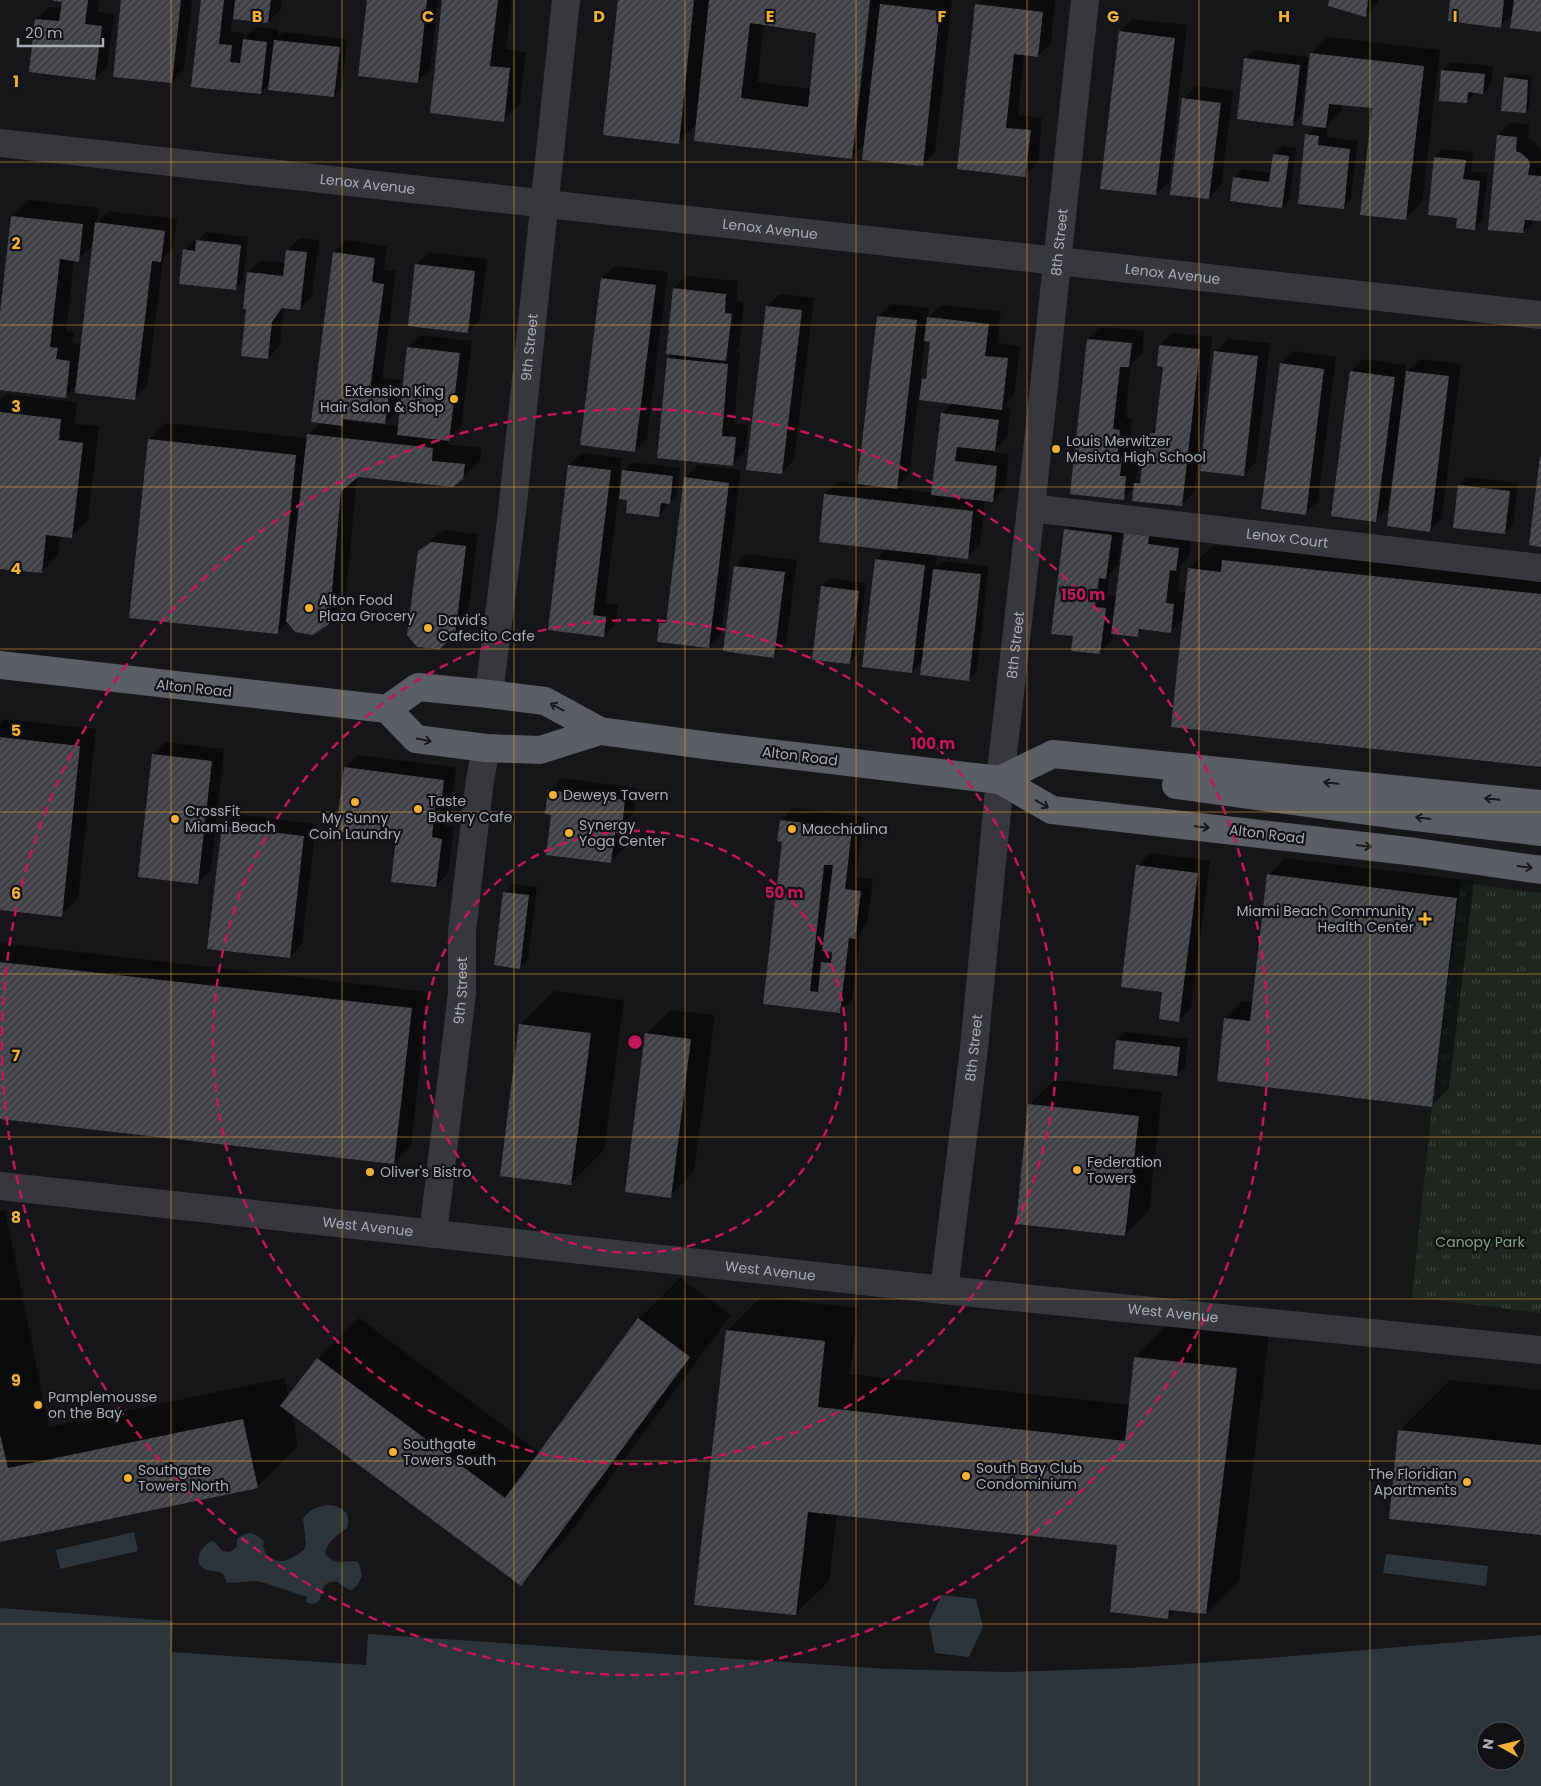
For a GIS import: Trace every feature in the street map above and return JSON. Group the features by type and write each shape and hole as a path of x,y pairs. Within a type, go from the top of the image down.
{"highway":[{"name":"Alton Road","path":"0,665 387,709 416,739 486,748 540,750 600,730"},
{"name":"Alton Road","path":"387,709 418,687 545,701 600,730 719,747 1000,780 1052,810 1416,852 1541,870"},
{"path":"1000,780 1052,754 1541,804"},
{"path":"1000,780 1049,767 1397,815 1541,832"}],"street":[{"name":"9th Street","path":"489,694 512,512 566,0"},
{"name":"8th Street","path":"944,1290 974,1048 1000,780 1085,0"},
{"name":"Lenox Avenue","path":"0,143 1541,315"},
{"name":"Lenox Court","path":"1031,508 1541,568"},
{"name":"9th Street","path":"433,1234 462,993 462,931 480,780 486,748"},
{"name":"West Avenue","path":"0,1186 944,1290 1541,1350"}],"green space":[{"name":"Canopy Park","path":"1461,880 1478,885 1541,893 1541,1313 1412,1297 1432,1107"}],"shaded area":[{"path":"329,1505 345,1511 348,1523 347,1528 330,1542 325,1553 331,1560 343,1562 356,1561 359,1563 362,1576 352,1590 339,1583 330,1582 323,1588 317,1603 312,1604 306,1602 307,1597 258,1581 227,1583 222,1574 205,1569 199,1562 198,1558 202,1549 209,1543 213,1541 222,1551 230,1552 237,1547 237,1539 251,1533 264,1542 263,1546 267,1557 278,1561 290,1559 304,1550 306,1544 303,1519 314,1509"},
{"path":"134,1532 138,1551 60,1569 56,1550"},
{"path":"1386,1554 1488,1566 1486,1586 1383,1573"},
{"path":"942,1595 976,1599 983,1627 969,1657 935,1653 929,1622"},
{"path":"0,1608 173,1621 172,1652 366,1665 368,1634 888,1669 1007,1672 1129,1668 1541,1635 1541,1786 0,1786"}],"building":[{"path":"53,0 88,0 85,24 102,26 95,80 29,72 35,19 59,21 62,2"},
{"path":"121,0 181,0 172,83 113,77"},
{"path":"201,0 224,0 219,44 232,45 230,62 240,63 243,39 267,42 261,94 191,87"},
{"path":"235,0 271,0 268,23 233,19"},
{"path":"367,0 427,0 418,83 358,76"},
{"path":"442,0 498,0 490,66 510,68 504,122 430,113"},
{"path":"618,0 694,0 679,144 603,135"},
{"path":"709,0 870,0 852,159 694,141","holes":["750,23 816,33 808,107 741,98"]},
{"path":"1329,0 1368,0 1366,17 1328,6"},
{"path":"1450,0 1504,0 1501,28 1448,21"},
{"path":"1514,0 1541,0 1541,32 1510,28"},
{"path":"880,4 940,11 923,166 862,160"},
{"path":"975,4 1043,12 1038,57 1014,54 1006,128 1031,130 1025,177 957,169"},
{"path":"1119,31 1175,38 1156,195 1100,189"},
{"path":"274,40 340,47 334,97 268,90"},
{"path":"1310,53 1424,66 1406,220 1360,215 1372,108 1329,104 1326,128 1302,125"},
{"path":"1244,58 1300,65 1293,126 1237,119"},
{"path":"1441,70 1485,74 1483,94 1468,92 1467,103 1439,101"},
{"path":"1504,77 1528,80 1526,113 1501,111"},
{"path":"1182,98 1221,103 1209,199 1170,195"},
{"path":"1305,134 1319,136 1318,145 1350,149 1344,209 1298,204"},
{"path":"1497,135 1517,137 1516,151 1528,159 1530,165 1528,175 1541,176 1541,221 1525,220 1523,233 1488,230"},
{"path":"1273,154 1289,156 1282,208 1230,201 1233,177 1269,182"},
{"path":"1434,157 1466,160 1463,179 1480,181 1475,230 1456,228 1457,218 1428,215"},
{"path":"11,216 83,224 79,262 60,259 50,347 58,348 56,359 70,361 66,398 0,390 0,313"},
{"path":"95,222 165,231 161,262 152,261 135,400 75,393"},
{"path":"196,240 241,245 236,290 179,284 183,249 195,251"},
{"path":"286,250 307,252 300,310 282,308 272,322 268,359 241,356 246,309 243,309 247,272 283,276"},
{"path":"333,252 375,258 372,282 384,284 370,390 389,393 385,424 343,419 343,426 311,422"},
{"path":"415,264 475,271 468,333 408,326"},
{"path":"601,278 656,285 635,452 580,445"},
{"path":"673,288 726,294 725,313 732,314 726,361 666,354"},
{"path":"766,306 802,310 782,474 746,470"},
{"path":"877,316 917,320 897,489 857,484"},
{"path":"927,317 989,324 985,356 1008,358 1002,410 919,400 922,378 926,379 930,342 924,341"},
{"path":"1087,339 1132,343 1129,367 1120,367 1113,429 1120,430 1117,457 1122,457 1120,476 1126,476 1124,500 1070,494"},
{"path":"1159,345 1200,349 1182,506 1132,501 1134,483 1140,483 1143,461 1146,462 1150,433 1155,433 1163,367 1157,366"},
{"path":"407,347 460,353 449,441 397,435"},
{"path":"1214,351 1258,356 1244,476 1200,471"},
{"path":"667,358 728,364 722,436 736,437 733,466 657,458"},
{"path":"1280,363 1324,369 1306,515 1261,509"},
{"path":"1350,371 1395,377 1376,522 1331,516"},
{"path":"1406,371 1449,376 1430,532 1387,526"},
{"path":"0,412 61,419 59,440 83,443 72,538 46,535 42,573 0,569"},
{"path":"941,413 999,420 995,451 957,447 955,461 997,466 993,502 931,495"},
{"path":"307,434 433,448 432,461 465,464 463,479 453,487 358,477 341,491 329,624 313,635 295,632 286,621"},
{"path":"148,439 296,455 278,634 129,618"},
{"path":"1541,457 1541,547 1529,545"},
{"path":"568,465 611,470 593,615 606,617 604,637 548,630"},
{"path":"622,470 673,476 670,504 661,503 659,517 626,513 627,500 619,499"},
{"path":"684,477 729,483 709,648 657,642 659,623 666,623"},
{"path":"1458,485 1510,491 1505,534 1453,528"},
{"path":"824,494 973,511 968,559 819,542"},
{"path":"1064,529 1112,535 1106,579 1099,578 1095,607 1106,608 1100,654 1071,651 1073,636 1051,634"},
{"path":"1124,533 1149,536 1148,544 1179,548 1176,571 1170,570 1166,603 1174,604 1171,633 1139,629 1138,637 1111,634"},
{"path":"431,542 466,546 455,636 439,649 417,647 407,635 418,551"},
{"path":"875,559 925,565 912,673 862,667"},
{"path":"1222,560 1541,594 1541,767 1171,727 1188,568 1221,572"},
{"path":"734,566 785,572 774,658 723,651"},
{"path":"933,569 981,574 969,681 920,675"},
{"path":"821,586 859,591 850,664 812,660"},
{"path":"0,737 80,746 62,917 0,910"},
{"name":"CrossFit Miami Beach","path":"152,754 212,761 198,884 138,877"},
{"path":"344,767 444,780 441,805 435,805 432,837 442,839 436,887 391,882 396,838 336,831"},
{"path":"548,790 625,800 622,827 616,826 611,863 546,855 551,815 545,814"},
{"path":"780,820 852,829 845,889 861,891 855,939 849,938 840,1013 763,1004 782,842 777,841","holes":["824,865 833,865 822,951 832,952 831,963 821,962 818,992 810,991"]},
{"path":"222,826 304,836 290,958 207,949"},
{"path":"1136,865 1198,873 1179,1022 1159,1019 1162,992 1121,987"},
{"path":"1267,874 1457,898 1432,1107 1217,1081 1224,1018 1250,1021"},
{"path":"503,892 529,895 520,969 494,965"},
{"path":"0,962 412,1008 394,1164 0,1119"},
{"path":"519,1024 591,1033 571,1185 500,1176"},
{"path":"645,1033 691,1039 671,1198 625,1192"},
{"path":"1116,1040 1180,1047 1177,1076 1113,1069"},
{"name":"Federation Towers","path":"1028,1104 1139,1116 1125,1236 1016,1224"},
{"name":"Southgate Towers South","path":"638,1318 690,1357 521,1586 280,1406 317,1358 505,1498"},
{"name":"South Bay Club Condominium","path":"726,1330 825,1341 818,1407 1125,1441 1134,1357 1237,1368 1206,1614 1169,1610 1168,1619 1110,1612 1117,1545 808,1512 796,1615 694,1605"},
{"name":"Southgate Towers North","path":"243,1419 258,1488 0,1542 0,1434 8,1468"},
{"name":"The Floridian Apartments","path":"1398,1430 1541,1445 1541,1535 1389,1519"}],"place":[{"name":"Extension King Hair Salon & Shop","path":"454,399"},
{"name":"Louis Merwitzer Mesivta High School","path":"1056,449"},
{"name":"Alton Food Plaza Grocery","path":"309,608"},
{"name":"David's Cafecito Cafe","path":"428,628"},
{"name":"Deweys Tavern","path":"553,795"},
{"name":"My Sunny Coin Laundry","path":"355,802"},
{"name":"Taste Bakery Cafe","path":"418,809"},
{"name":"CrossFit Miami Beach","path":"175,819"},
{"name":"Macchialina","path":"792,829"},
{"name":"Synergy Yoga Center","path":"569,833"},
{"name":"Miami Beach Community Health Center","path":"1425,919"},
{"name":"Federation Towers","path":"1077,1170"},
{"name":"Oliver's Bistro","path":"370,1172"},
{"name":"Pamplemousse on the Bay","path":"38,1405"},
{"name":"Southgate Towers South","path":"393,1452"},
{"name":"South Bay Club Condominium","path":"966,1476"},
{"name":"Southgate Towers North","path":"128,1478"},
{"name":"The Floridian Apartments","path":"1467,1482"}]}
